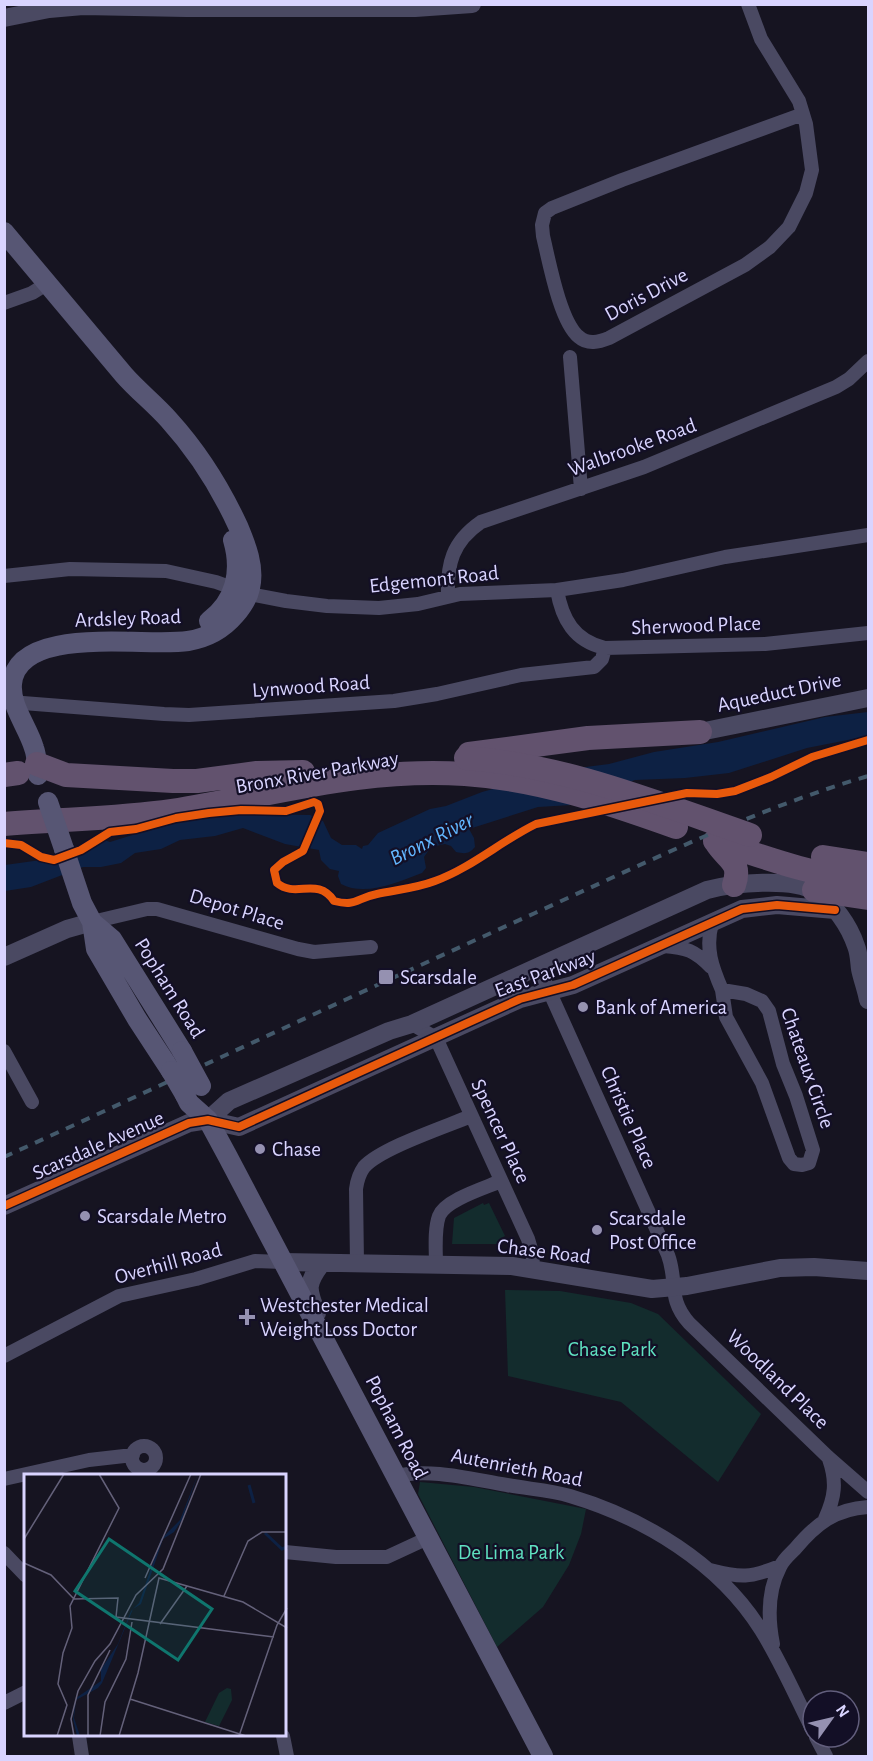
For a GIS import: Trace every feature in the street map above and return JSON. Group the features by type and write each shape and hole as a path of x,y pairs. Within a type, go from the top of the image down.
{"highway":[{"path":"461,763 588,738 699,732"},
{"name":"Bronx River Parkway","path":"4,812 160,800 381,759 528,765 573,775 809,854 868,864"},
{"name":"Bronx River Parkway","path":"4,824 152,813 286,788 353,778 410,773 461,763 511,779 566,790 598,800 721,845 791,867 868,881"},
{"path":"21,771 157,781 197,781 257,773 303,772"},
{"path":"721,845 736,866 737,874 725,886"},
{"path":"821,903 868,898"},
{"path":"821,903 868,910"}],"main road":[{"name":"Ardsley Road","path":"4,232 137,390 160,424 199,472 218,507 235,548 243,605 227,622 203,638 174,642 75,642 38,651 27,658 16,672 8,703 35,749 21,771"},
{"name":"Ardsley Road","path":"4,672 14,657 23,649 54,636 83,632 171,633 190,630 206,623 241,591"},
{"name":"Popham Road","path":"21,771 48,802 82,903 92,922 112,939 193,1090 189,1103 208,1119 543,1756"}],"street":[{"path":"4,18 67,7 391,8 472,4"},
{"name":"Doris Drive","path":"748,4 761,39 799,101 803,114 812,170 807,193 789,227 770,247 745,265 609,338 596,343 580,339 571,328 561,304 543,236 542,225 545,213 552,208 622,180 803,114"},
{"path":"4,303 32,293 48,283"},
{"path":"570,357 581,489"},
{"name":"Walbrooke Road","path":"448,596 448,567 451,557 461,540 481,522 663,460 822,394 849,379 868,361"},
{"name":"Edgemont Road","path":"4,576 70,569 166,571 189,575 241,591 305,604 379,608 418,604 463,594 557,590 623,580 725,557 868,535"},
{"name":"Sherwood Place","path":"557,590 564,617 571,629 587,642 605,648 765,644 868,633"},
{"name":"Lynwood Road","path":"8,703 189,715 394,701 521,675 594,667 602,659 605,648"},
{"name":"Aqueduct Drive","path":"699,732 868,698"},
{"name":"East Parkway","path":"208,1119 229,1101 389,1031 412,1024 538,966 725,886 776,882 821,903"},
{"path":"725,886 732,896 725,917"},
{"path":"821,903 843,920 856,945 868,1000"},
{"name":"East Parkway","path":"208,1119 239,1127 520,999 573,985 725,917 766,905 821,903"},
{"name":"Depot Place","path":"92,922 147,909 158,909 314,952 371,947"},
{"name":"Chateaux Circle","path":"722,990 746,994 762,1001 769,1011 783,1064 813,1150 809,1163 794,1164 789,1158 762,1083 726,1017 722,990 713,969 709,948 709,935 725,917"},
{"path":"4,957 67,929 92,922"},
{"name":"Chateaux Circle","path":"662,945 694,951 713,969"},
{"name":"Christie Place","path":"538,966 668,1255 673,1287"},
{"path":"412,1024 442,1035 438,1012"},
{"name":"Spencer Place","path":"442,1035 471,1116 528,1239 533,1256 532,1268"},
{"path":"4,1051 32,1102"},
{"path":"296,1071 295,1086 301,1099"},
{"path":"357,1263 356,1189 358,1178 365,1167 383,1153 471,1116"},
{"name":"Scarsdale Avenue","path":"4,1206 184,1126 208,1119"},
{"path":"436,1265 437,1223 442,1210 454,1202 501,1181"},
{"name":"Overhill Road","path":"4,1356 119,1296 196,1279 255,1261 283,1262"},
{"name":"Chase Road","path":"283,1262 532,1268 643,1288 673,1287 764,1270 789,1268 868,1271"},
{"path":"321,1334 319,1317 308,1288 312,1277 322,1263"},
{"name":"Woodland Place","path":"673,1287 678,1308 689,1323 828,1457 868,1492"},
{"path":"26,1474 88,1460 133,1455"},
{"path":"825,1519 833,1500 835,1483 828,1457"},
{"name":"Autenrieth Road","path":"395,1476 426,1472 567,1495 640,1524 681,1548 734,1594 759,1628 801,1707"},
{"path":"4,1479 24,1474"},
{"path":"776,1657 769,1624 771,1596 780,1566 825,1519 842,1512 868,1508"},
{"path":"286,1552 336,1557 387,1557 428,1538"},
{"path":"4,1553 24,1574"},
{"path":"706,1569 737,1576 751,1576 780,1566"},
{"path":"4,1703 24,1693"},
{"path":"79,1737 82,1756"},
{"path":"283,1737 287,1756"}],"green space":[{"path":"483,1203 484,1205 489,1203 505,1236 501,1238 502,1244 452,1244 454,1218"},
{"name":"Chase Park","path":"505,1290 560,1291 631,1303 658,1314 761,1414 718,1482 621,1402 508,1376"},
{"name":"De Lima Park","path":"420,1482 474,1487 586,1509 581,1534 569,1565 543,1607 497,1647 418,1494"}],"water":[{"name":"Bronx River","path":"868,712 868,736 807,748 729,773 635,780 571,805 538,807 469,829 474,838 475,847 471,851 456,852 451,846 445,844 431,847 424,857 426,868 422,873 382,887 350,888 341,884 339,871 330,869 321,860 319,850 285,844 243,828 215,836 180,840 161,849 135,853 121,863 101,867 83,867 31,887 5,891 5,865 41,860 54,863 92,848 104,840 110,842 171,823 209,816 240,814 310,815 323,821 331,838 342,845 356,845 362,849 378,833 430,809 562,770 609,764 654,752 718,742 825,717"}],"railway":[{"path":"4,1157 658,857 741,821 868,776"}],"cycle path":[{"path":"4,843 21,845 41,857 54,860 81,850 110,832 136,829 176,818 209,813 241,810 286,811 314,802 318,804 320,811 303,851 274,870 277,883 292,889 321,890 334,901 347,903 448,876 536,824 687,793 717,794 735,791 812,757 868,740"},
{"path":"4,1206 189,1123 208,1120 239,1127 520,999 573,985 742,909 777,905 835,910"}],"place":[{"name":"Scarsdale","path":"386,977"},
{"name":"Bank of America","path":"583,1007"},
{"name":"Chase","path":"260,1149"},
{"name":"Scarsdale Metro","path":"85,1216"},
{"name":"Scarsdale Post Office","path":"597,1230"},
{"name":"Westchester Medical Weight Loss Doctor","path":"247,1317"}]}
